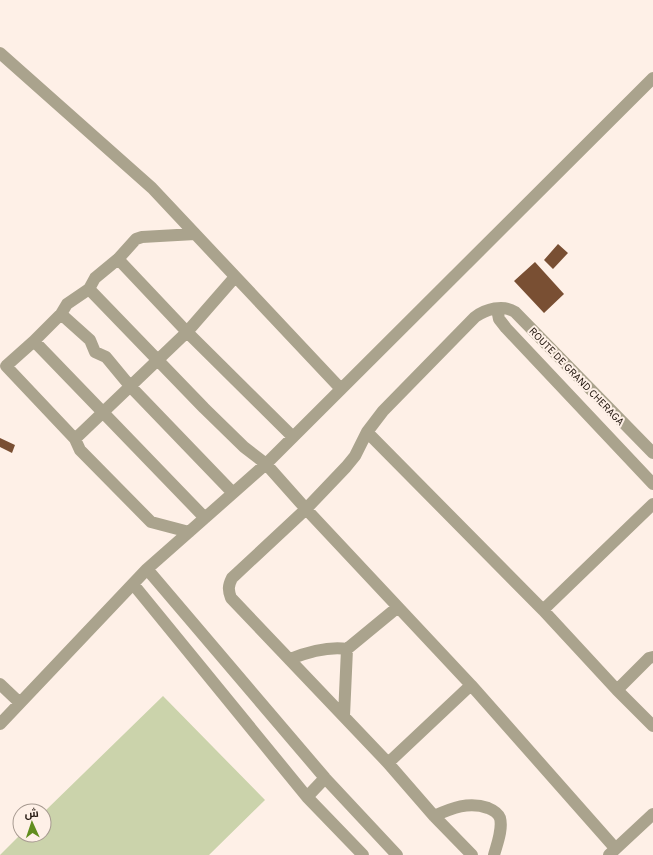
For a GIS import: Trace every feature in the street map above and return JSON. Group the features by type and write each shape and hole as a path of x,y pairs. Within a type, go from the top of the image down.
{"street":[{"path":"0,53 152,188 341,389"},
{"path":"0,724 147,569 266,464 653,78"},
{"path":"189,532 151,522 80,450 75,439 6,366 61,314 66,304 89,289 95,278 118,259 136,239 142,237 195,234"},
{"path":"118,259 187,332 293,437"},
{"path":"75,439 187,332 235,277"},
{"path":"89,289 204,408 238,441 266,464 306,509 471,685 612,852 653,814"},
{"name":"ROUTE DE GRAND CHERAGA","path":"497,309 506,308 515,312 653,453"},
{"path":"472,855 434,816 388,763 344,716 231,598 228,591 229,584 232,578 306,509 346,467 355,456 367,432 383,411 475,317 485,311 497,309 499,319 506,328 653,484"},
{"path":"61,314 90,340 95,352 106,357 130,386 233,493"},
{"path":"34,341 205,518"},
{"path":"367,432 543,610 617,690 653,726"},
{"path":"543,610 653,504"},
{"path":"147,569 325,778 397,855"},
{"path":"133,584 307,797 363,855"},
{"path":"344,716 347,649 398,607"},
{"path":"290,659 307,652 337,647 347,649"},
{"path":"617,690 649,658 653,657"},
{"path":"0,684 20,703"},
{"path":"388,763 471,685"},
{"path":"307,797 325,778"},
{"path":"434,816 453,808 469,804 483,806 493,810 500,817 500,830 494,855"}],"green space":[{"path":"163,696 265,800 209,855 0,855 12,843 52,843 52,804"}],"building":[{"path":"558,244 568,253 553,269 544,260"},
{"path":"535,262 564,294 544,313 514,281"},
{"path":"0,438 15,445 12,453 0,447"}]}
